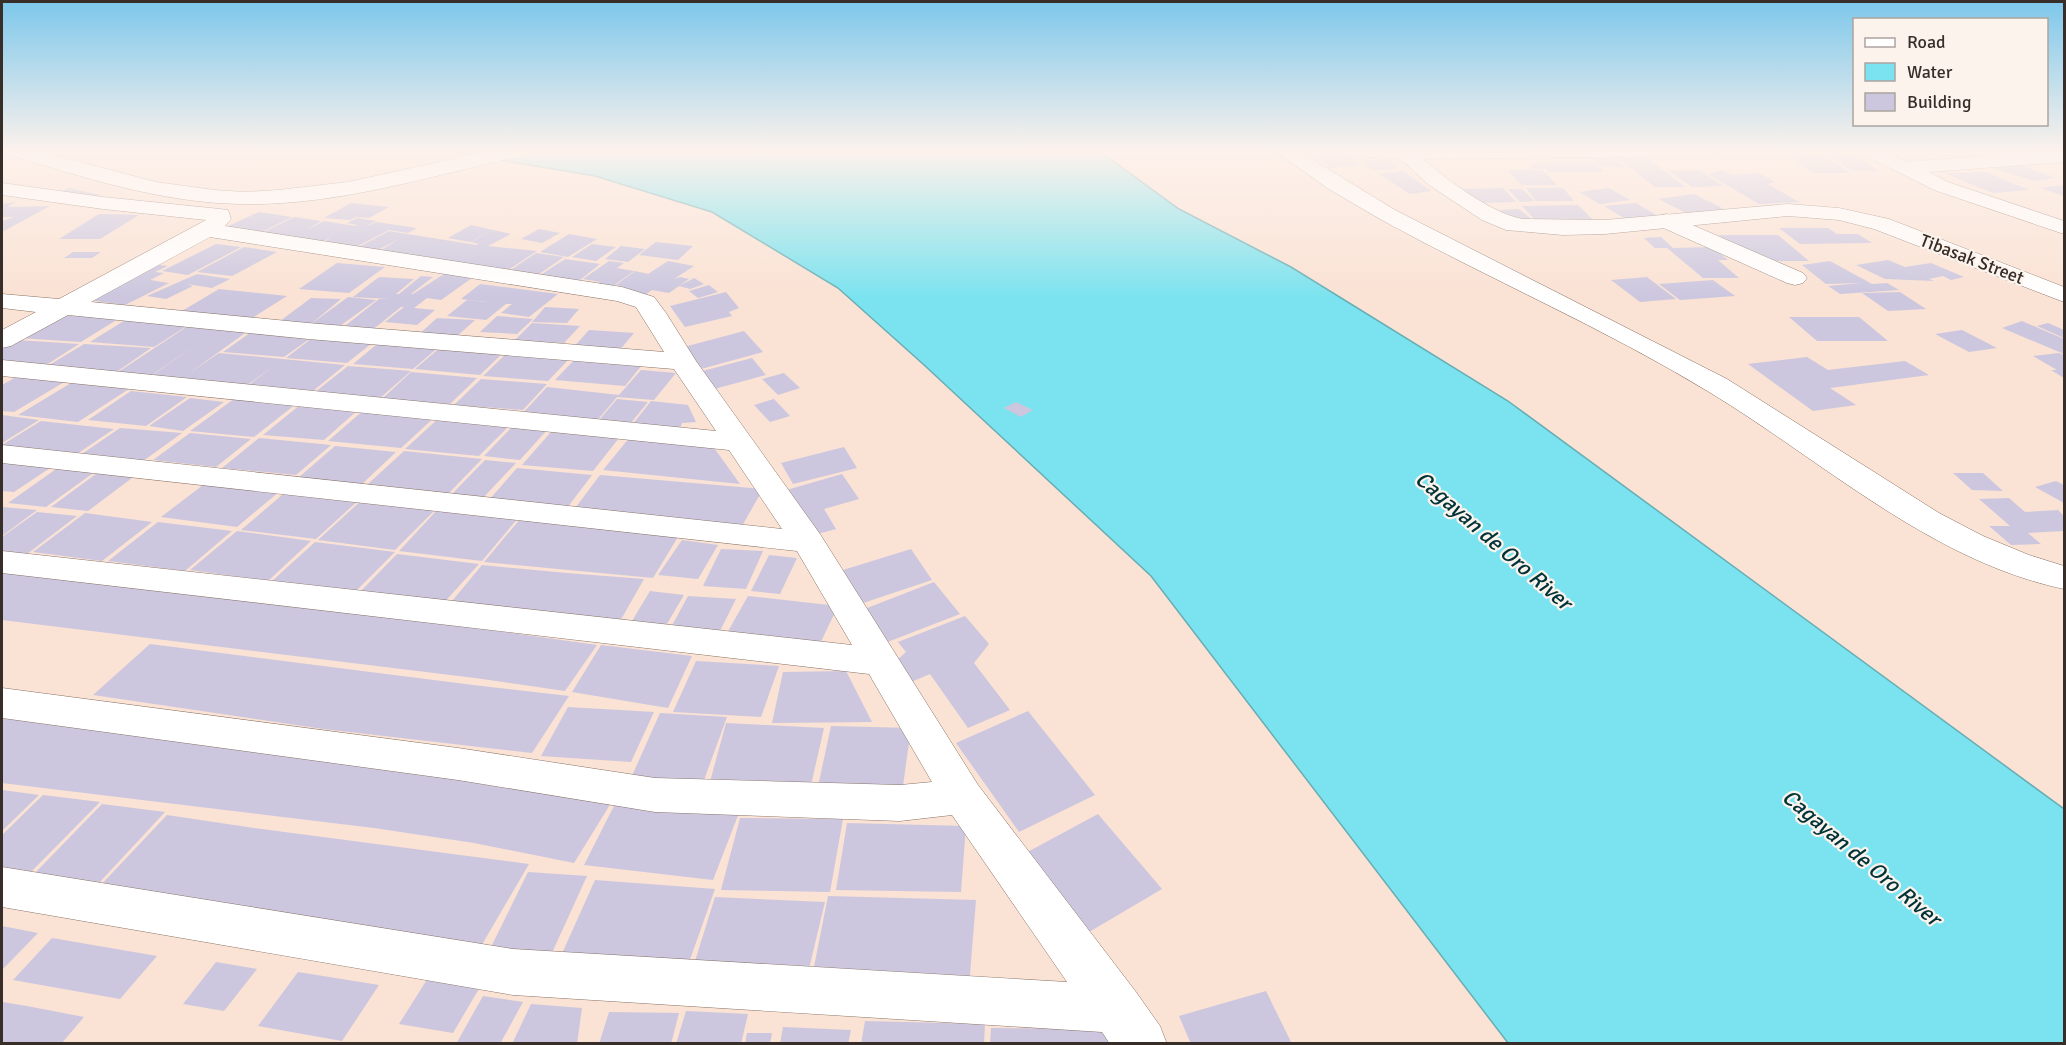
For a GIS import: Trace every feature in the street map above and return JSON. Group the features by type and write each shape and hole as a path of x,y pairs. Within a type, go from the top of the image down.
{"street":[{"path":"2,340 207,230 220,219 220,215 58,199"},
{"path":"1361,199 1380,211 1718,385 1789,428 1927,519 1992,553 2064,578"},
{"name":"Tibasak Street","path":"1467,199 1506,223 1563,228 1788,210 1839,214 1881,224 2064,295"},
{"path":"1978,199 2064,228"},
{"path":"1667,221 1795,278"},
{"path":"207,230 622,294 645,302 683,362 808,542 963,797 1130,1026"},
{"path":"2,301 308,331 683,362"},
{"path":"2,368 739,442"},
{"path":"2,454 808,542"},
{"path":"2,562 880,662"},
{"path":"2,703 458,764 655,795 900,803 963,797"},
{"path":"2,887 513,972 1130,1026"}],"water":[{"name":"Cagayan de Oro River","path":"669,199 1165,199 1179,209 1291,267 1508,401 2064,809 2064,1043 1508,1043 1151,576 838,288 712,212"}],"building":[{"path":"1470,199 1513,199 1516,202 1474,203"},
{"path":"1517,199 1533,199 1535,201 1520,202"},
{"path":"1534,199 1572,199 1574,201 1536,201"},
{"path":"1591,199 1630,200 1600,204"},
{"path":"1658,199 1704,199 1730,212 1694,217"},
{"path":"1750,199 1793,199 1799,202 1759,204"},
{"path":"16,202 7,207 50,206 2,232 2,221 14,217 2,217 2,204"},
{"path":"351,203 389,207 369,218 356,217 350,220 324,218"},
{"path":"1636,203 1660,217 1627,220 1604,206"},
{"path":"1578,205 1596,223 1539,224 1522,206"},
{"path":"1519,209 1535,222 1511,220 1500,210"},
{"path":"259,212 292,217 258,234 224,228"},
{"path":"99,214 139,215 100,239 59,239"},
{"path":"294,217 321,221 306,230 324,221 355,226 357,225 347,223 357,218 376,221 364,227 377,222 417,228 408,233 389,230 354,248 323,243 332,237 320,243 260,234"},
{"path":"471,225 493,230 470,242 448,238"},
{"path":"1779,228 1828,228 1837,234 1858,234 1872,243 1800,244"},
{"path":"539,229 560,233 542,243 521,239"},
{"path":"493,230 511,234 488,246 537,251 508,270 376,253 399,239 374,252 355,249 389,231 476,245 479,244 471,242"},
{"path":"569,234 597,239 568,257 540,252"},
{"path":"1719,235 1778,235 1809,261 1760,261 1740,254"},
{"path":"1661,237 1673,248 1712,247 1728,260 1718,260 1739,278 1703,278 1667,248 1655,248 1644,238"},
{"path":"656,242 693,246 678,260 639,255"},
{"path":"216,244 241,247 188,275 162,271"},
{"path":"592,244 616,247 596,261 572,257"},
{"path":"621,246 645,249 628,262 605,259"},
{"path":"244,247 277,252 232,276 197,272"},
{"path":"73,252 101,252 92,258 64,258"},
{"path":"536,253 564,257 532,279 503,275"},
{"path":"565,259 600,264 575,284 536,278"},
{"path":"1888,260 1905,267 1931,263 1964,277 1951,280 1943,276 1929,279 1934,281 1885,279 1856,265"},
{"path":"609,261 624,263 617,268 634,271 609,289 592,287 600,282 583,279"},
{"path":"668,261 694,266 674,279 680,277 689,279 669,293 652,290 642,297 616,292 624,287 616,285 635,271 648,274"},
{"path":"1830,261 1872,284 1887,283 1899,290 1840,294 1828,286 1862,283 1826,284 1802,265"},
{"path":"337,263 385,267 349,293 299,289"},
{"path":"152,264 168,266 155,272 164,273 150,280 169,283 125,305 81,299"},
{"path":"450,270 479,273 441,300 427,298 414,308 435,310 417,325 385,322 404,307 401,307 371,331 341,329 379,299 390,299 353,297 379,277 414,279 396,294 399,294 421,276 433,277 411,294 413,294"},
{"path":"197,274 230,279 212,288 187,284 193,286 166,299 147,296"},
{"path":"1647,277 1676,299 1640,302 1611,280"},
{"path":"694,278 704,284 690,289 679,286"},
{"path":"1713,280 1735,296 1680,300 1659,284"},
{"path":"480,284 558,294 529,317 501,313 512,304 506,304 486,320 447,316 467,300 487,302 461,299"},
{"path":"709,285 718,292 698,298 689,291"},
{"path":"219,289 287,296 252,318 182,311"},
{"path":"726,292 739,308 729,312 732,316 685,327 670,306"},
{"path":"1900,292 1926,309 1888,311 1862,293"},
{"path":"348,297 376,300 333,331 276,324 311,298 341,299 311,324"},
{"path":"545,307 579,309 567,323 532,322"},
{"path":"57,315 118,319 81,342 19,338"},
{"path":"497,316 533,319 517,334 480,332"},
{"path":"1789,317 1859,317 1888,341 1817,341"},
{"path":"437,318 475,320 455,338 417,336"},
{"path":"127,319 190,324 154,347 90,342"},
{"path":"2022,321 2064,339 2064,354 2002,328"},
{"path":"532,323 580,326 564,343 514,341"},
{"path":"2048,323 2064,330 2064,338 2037,326"},
{"path":"188,326 248,331 188,374 219,353 345,365 313,391 249,385 276,364 246,386 147,379 199,343 146,379 112,376"},
{"path":"254,330 315,335 284,357 223,352"},
{"path":"589,330 634,333 618,352 572,349"},
{"path":"1962,330 1997,348 1969,352 1935,334"},
{"path":"744,331 763,352 701,369 684,347"},
{"path":"316,335 376,340 347,363 286,358"},
{"path":"16,340 79,344 43,367 2,364 2,348"},
{"path":"382,340 441,345 413,369 353,364"},
{"path":"84,344 151,348 115,373 46,367"},
{"path":"442,346 505,351 480,375 415,369"},
{"path":"508,352 571,357 548,381 483,376"},
{"path":"2059,353 2064,355 2064,378 2051,370 2057,370 2033,356"},
{"path":"579,355 646,360 625,386 555,380"},
{"path":"1807,357 1828,370 1905,361 1929,375 1830,388 1856,405 1813,411 1748,364"},
{"path":"752,358 766,375 707,391 695,373"},
{"path":"348,366 411,371 380,398 315,392"},
{"path":"641,370 676,373 654,400 617,397 595,423 521,415 547,387 619,395"},
{"path":"411,372 477,378 450,404 382,399"},
{"path":"784,373 800,388 778,395 762,379"},
{"path":"18,376 66,381 14,412 2,411 2,385"},
{"path":"481,379 547,384 523,410 454,405"},
{"path":"71,383 129,389 78,422 18,415"},
{"path":"131,391 187,397 146,426 88,420"},
{"path":"190,398 224,402 183,431 149,426"},
{"path":"234,399 296,404 254,437 190,431"},
{"path":"617,399 648,402 626,429 594,426"},
{"path":"774,399 790,416 770,422 754,405"},
{"path":"651,401 688,405 696,422 682,423 678,434 629,429"},
{"path":"1016,402 1033,410 1021,417 1004,408"},
{"path":"300,405 359,409 324,440 263,435"},
{"path":"365,409 436,416 401,448 328,441"},
{"path":"2,415 39,420 2,443"},
{"path":"440,417 510,425 479,456 405,449"},
{"path":"41,421 114,429 71,458 2,450 2,445"},
{"path":"512,427 547,430 520,460 484,456"},
{"path":"120,428 182,433 139,464 76,458"},
{"path":"551,432 619,438 593,471 522,465"},
{"path":"190,433 251,439 216,467 153,460"},
{"path":"630,437 712,445 740,484 603,470"},
{"path":"259,438 331,445 296,475 222,468"},
{"path":"335,446 396,452 361,485 298,478"},
{"path":"844,447 857,468 793,484 781,463"},
{"path":"404,451 482,459 449,493 368,484"},
{"path":"485,460 516,463 482,499 450,496"},
{"path":"2,462 50,468 14,492 2,491"},
{"path":"59,467 96,471 46,507 8,503"},
{"path":"517,468 592,475 567,508 489,500"},
{"path":"100,471 136,475 88,511 51,507"},
{"path":"1953,473 1983,473 2003,491 1972,490"},
{"path":"842,474 859,499 824,509 836,529 810,536 783,491"},
{"path":"600,475 763,489 742,526 573,511"},
{"path":"2056,481 2064,485 2064,503 2035,487"},
{"path":"207,482 280,491 237,527 161,517"},
{"path":"289,489 361,498 316,539 241,530"},
{"path":"2009,498 2025,512 2058,510 2064,516 2064,531 2028,533 2041,544 2011,545 1989,526 2010,526 1979,499"},
{"path":"363,499 437,508 395,550 318,540"},
{"path":"2,507 37,510 2,536"},
{"path":"439,508 519,517 482,561 399,551"},
{"path":"37,512 77,516 27,554 2,551 2,537"},
{"path":"85,513 152,522 102,561 33,552"},
{"path":"521,518 681,532 653,578 484,562"},
{"path":"158,522 232,531 185,571 108,561"},
{"path":"237,531 311,541 268,581 190,570"},
{"path":"682,540 718,545 698,579 658,575"},
{"path":"315,542 395,552 354,593 271,582"},
{"path":"721,549 763,551 746,589 703,586"},
{"path":"911,549 932,580 863,603 843,570"},
{"path":"397,554 479,564 441,606 356,596"},
{"path":"769,555 797,558 780,594 751,591"},
{"path":"482,565 644,579 619,623 447,607"},
{"path":"2,571 418,620 597,645 565,691 2,620"},
{"path":"934,582 960,614 885,643 862,610"},
{"path":"650,591 684,595 664,629 629,626"},
{"path":"688,596 736,599 718,635 669,631"},
{"path":"748,596 838,606 816,652 723,640"},
{"path":"965,616 989,644 974,663 1010,710 968,728 930,674 911,682 897,660 906,652 898,642"},
{"path":"150,644 569,696 532,753 323,729 93,695"},
{"path":"601,645 692,656 668,708 572,692"},
{"path":"696,661 779,666 761,717 673,712"},
{"path":"846,671 872,722 772,723 783,672"},
{"path":"568,707 654,712 631,762 541,756"},
{"path":"2,710 616,795 574,863 474,843 374,828 2,783"},
{"path":"1028,711 1095,795 1019,832 956,743"},
{"path":"660,713 727,717 700,791 627,787"},
{"path":"726,723 824,728 811,785 708,789"},
{"path":"831,726 911,728 902,793 817,791"},
{"path":"2,790 39,795 2,831"},
{"path":"43,795 100,802 29,874 2,870 2,835"},
{"path":"617,800 739,813 713,880 584,865"},
{"path":"102,804 165,812 98,884 32,876"},
{"path":"1098,814 1162,889 1084,935 1022,855"},
{"path":"167,815 529,864 480,948 97,889"},
{"path":"740,818 843,819 830,892 721,890"},
{"path":"847,823 966,826 961,892 836,890"},
{"path":"528,872 587,876 551,955 489,951"},
{"path":"595,880 715,889 687,968 560,958"},
{"path":"828,896 976,900 969,987 811,982"},
{"path":"715,897 825,902 806,981 691,974"},
{"path":"2,926 38,933 2,970"},
{"path":"52,938 157,956 120,999 13,980"},
{"path":"216,962 257,969 224,1011 183,1004"},
{"path":"298,972 379,985 342,1041 258,1026"},
{"path":"428,978 480,987 453,1033 399,1024"},
{"path":"1266,991 1292,1044 1191,1044 1179,1016"},
{"path":"483,996 523,1002 500,1044 456,1044"},
{"path":"2,1002 84,1017 61,1044 2,1044"},
{"path":"531,1004 582,1008 577,1044 512,1044"},
{"path":"686,1011 748,1014 741,1044 676,1044"},
{"path":"609,1012 679,1013 671,1044 599,1044"},
{"path":"865,1021 985,1024 984,1044 861,1044"},
{"path":"783,1027 851,1030 848,1044 780,1044"},
{"path":"991,1028 1108,1029 1109,1044 990,1044"},
{"path":"747,1033 772,1033 770,1044 745,1044"}]}
